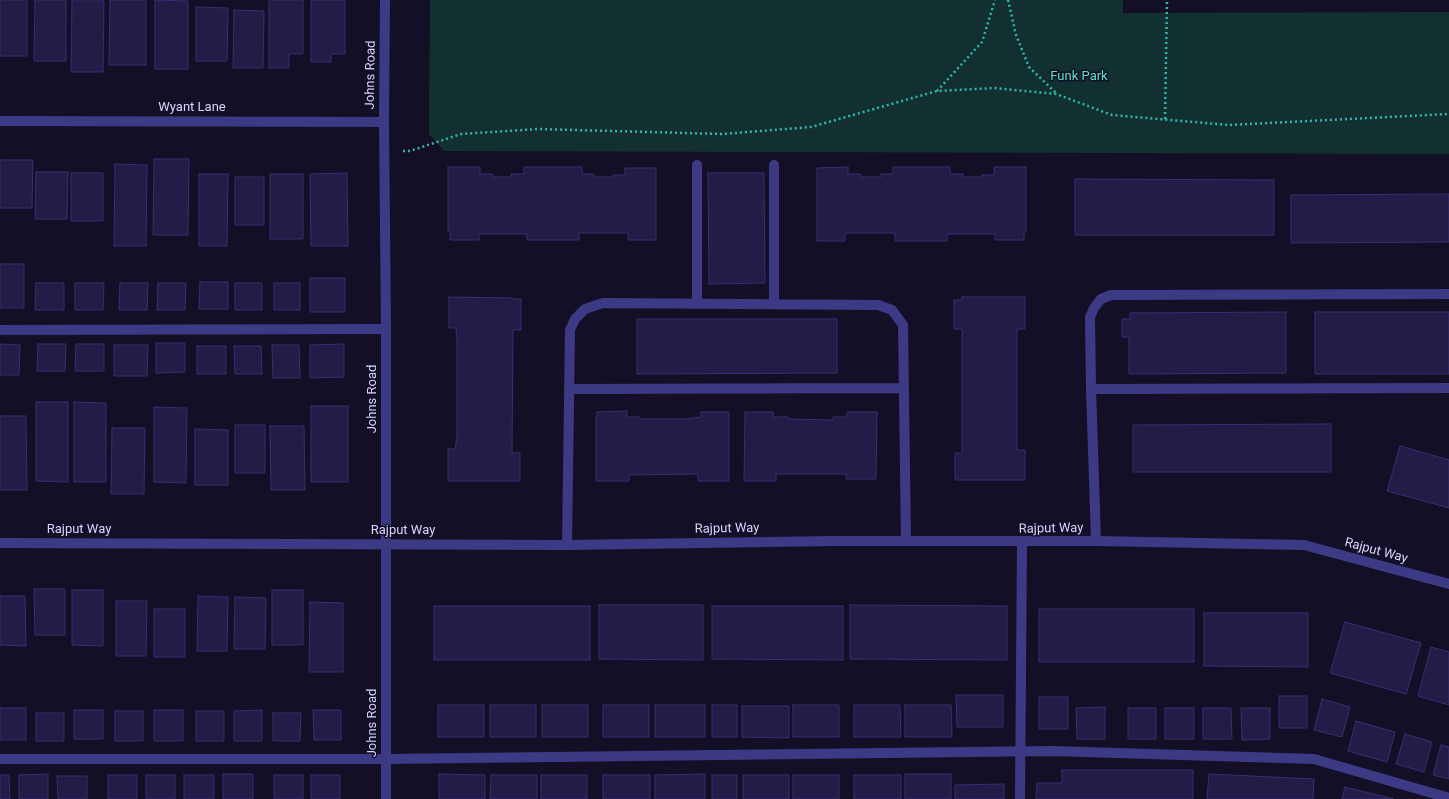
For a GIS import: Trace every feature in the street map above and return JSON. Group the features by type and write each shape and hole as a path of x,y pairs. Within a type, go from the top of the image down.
{"street":[{"name":"Johns Road","path":"385,0 386,799"},
{"name":"Wyant Lane","path":"0,121 384,122"},
{"path":"697,165 697,304"},
{"path":"774,165 774,304"},
{"path":"1096,541 1090,317 1094,308 1101,300 1111,295 1449,294"},
{"path":"567,544 570,330 575,319 585,309 603,303 878,304 892,310 903,325 906,541"},
{"path":"0,330 386,329"},
{"path":"569,389 904,388"},
{"path":"1091,389 1449,388"},
{"name":"Rajput Way","path":"0,543 567,544 1096,541 1304,545 1449,584"},
{"path":"1020,799 1022,542"},
{"path":"0,759 386,759 1020,752 1314,759 1449,798"}],"path":[{"path":"937,92 982,42 995,0"},
{"path":"1008,0 1016,35 1029,67 1056,94"},
{"path":"1165,119 1168,0"},
{"path":"384,151 410,151 461,134 530,129 723,134 810,127 937,92 994,88 1056,94 1112,115 1229,125 1449,114"}],"green space":[{"name":"Funk Park","path":"430,0 1123,0 1123,13 1449,12 1449,154 444,151 429,134"}],"building":[{"path":"0,0 27,0 27,56 0,56"},
{"path":"35,0 66,0 66,61 34,61"},
{"path":"110,0 146,0 146,65 109,65"},
{"path":"155,0 188,1 188,69 155,69"},
{"path":"269,0 303,0 303,54 289,54 289,68 269,68"},
{"path":"311,0 345,0 345,54 331,54 331,62 311,62"},
{"path":"72,1 104,1 103,72 71,72"},
{"path":"196,7 228,8 227,61 196,61"},
{"path":"234,10 264,11 263,68 233,68"},
{"path":"154,159 189,159 188,235 153,235"},
{"path":"0,160 33,160 32,208 0,208"},
{"path":"115,164 147,165 146,246 114,246"},
{"path":"448,167 480,167 480,174 493,174 493,177 511,177 511,174 524,174 524,167 582,167 582,174 594,174 594,177 613,177 613,175 625,175 625,168 656,168 656,240 628,240 628,233 579,233 579,240 527,240 527,234 479,234 479,240 450,240 450,231 448,231"},
{"path":"848,167 848,174 861,174 861,177 881,177 881,174 893,174 893,167 950,167 950,174 963,174 963,177 982,177 982,175 994,175 994,167 1026,167 1026,232 1024,232 1024,240 995,240 995,234 947,234 947,241 895,241 895,233 845,233 845,241 817,241 817,168"},
{"path":"36,172 68,172 67,219 35,219"},
{"path":"71,173 103,173 103,221 71,221"},
{"path":"347,173 348,246 311,246 310,174"},
{"path":"708,173 764,173 765,283 709,284"},
{"path":"199,174 228,174 227,246 199,246"},
{"path":"270,174 303,174 303,239 270,239"},
{"path":"235,177 264,177 264,225 235,225"},
{"path":"1075,179 1274,180 1274,235 1075,235"},
{"path":"1449,194 1449,242 1291,243 1291,195"},
{"path":"0,264 24,264 24,308 0,308"},
{"path":"310,278 345,278 345,312 310,312"},
{"path":"200,282 228,282 228,309 199,309"},
{"path":"36,283 64,283 64,310 35,310"},
{"path":"75,283 104,283 103,310 75,310"},
{"path":"120,283 148,283 147,310 119,310"},
{"path":"158,283 186,283 185,310 157,310"},
{"path":"235,283 262,283 262,310 235,310"},
{"path":"274,283 300,283 300,310 274,310"},
{"path":"449,297 521,299 521,330 513,330 512,453 520,453 520,481 448,481 448,449 455,449 457,437 457,341 456,328 449,328"},
{"path":"962,297 1025,297 1025,329 1017,329 1017,450 1025,450 1025,480 955,480 955,453 962,453 962,329 954,329 954,300 962,300"},
{"path":"1286,312 1286,373 1129,374 1129,337 1122,337 1122,319 1130,319 1130,313"},
{"path":"1315,312 1449,312 1449,374 1315,374"},
{"path":"637,319 837,319 837,373 637,374"},
{"path":"156,343 185,343 185,372 156,373"},
{"path":"0,344 20,345 19,375 0,375"},
{"path":"38,344 66,344 65,371 37,371"},
{"path":"76,344 104,344 104,371 75,371"},
{"path":"344,344 344,377 310,378 310,345"},
{"path":"114,345 148,345 147,376 114,376"},
{"path":"272,345 299,345 300,378 273,378"},
{"path":"197,346 226,346 226,374 197,374"},
{"path":"234,346 261,346 262,374 235,374"},
{"path":"36,402 68,402 68,482 36,481"},
{"path":"74,402 106,403 106,482 74,482"},
{"path":"311,406 348,406 348,482 311,482"},
{"path":"154,407 187,408 186,483 154,482"},
{"path":"627,411 627,417 640,417 640,419 685,419 701,417 701,412 729,412 729,481 698,481 698,474 629,475 629,481 596,481 597,412"},
{"path":"745,412 773,412 773,417 788,417 788,419 833,420 833,417 846,417 847,412 877,412 876,479 846,479 846,474 776,474 776,481 744,481"},
{"path":"0,416 26,416 27,490 0,490"},
{"path":"1331,424 1331,472 1133,472 1133,425"},
{"path":"235,425 265,425 265,473 235,473"},
{"path":"270,426 304,426 305,490 271,490"},
{"path":"112,428 145,428 144,494 111,494"},
{"path":"195,429 228,430 228,485 195,485"},
{"path":"1400,446 1449,460 1449,508 1387,491"},
{"path":"34,589 65,589 65,635 35,635"},
{"path":"72,590 103,590 103,646 72,645"},
{"path":"272,590 303,590 303,645 272,645"},
{"path":"0,596 25,596 26,646 0,645"},
{"path":"198,596 228,597 227,651 197,651"},
{"path":"235,597 266,598 265,649 234,649"},
{"path":"116,601 147,601 146,656 116,656"},
{"path":"310,602 343,603 343,672 309,672"},
{"path":"599,605 703,605 703,660 599,659"},
{"path":"850,605 1007,606 1007,660 850,659"},
{"path":"434,606 590,606 590,660 434,660"},
{"path":"712,606 843,606 843,660 712,659"},
{"path":"154,609 185,609 185,657 154,657"},
{"path":"1039,609 1194,609 1194,662 1039,662"},
{"path":"1204,613 1308,613 1308,667 1204,666"},
{"path":"1345,622 1421,643 1406,694 1330,673"},
{"path":"1431,647 1449,652 1449,705 1418,696"},
{"path":"956,695 1003,695 1003,727 957,727"},
{"path":"1279,696 1307,696 1307,728 1279,728"},
{"path":"1039,697 1068,697 1068,729 1039,729"},
{"path":"1322,699 1350,707 1342,737 1314,730"},
{"path":"438,705 484,705 484,737 438,737"},
{"path":"490,705 536,705 536,737 490,737"},
{"path":"542,705 588,705 588,737 542,737"},
{"path":"603,705 649,705 649,737 603,737"},
{"path":"655,705 705,705 705,737 655,737"},
{"path":"712,705 737,705 737,737 712,737"},
{"path":"793,705 839,705 839,737 793,737"},
{"path":"854,705 900,705 901,737 854,737"},
{"path":"905,705 951,705 952,737 905,737"},
{"path":"742,706 789,706 789,738 742,737"},
{"path":"1105,707 1105,739 1077,739 1076,708"},
{"path":"0,708 26,708 26,740 0,740"},
{"path":"1128,708 1156,708 1156,739 1128,739"},
{"path":"1165,708 1194,708 1194,739 1165,739"},
{"path":"1203,708 1231,708 1232,739 1203,739"},
{"path":"1241,708 1270,708 1270,739 1242,740"},
{"path":"74,710 103,710 103,739 74,739"},
{"path":"154,710 183,710 183,741 154,741"},
{"path":"262,710 262,741 234,741 234,711"},
{"path":"313,710 341,710 341,740 314,740"},
{"path":"115,711 143,711 143,741 115,741"},
{"path":"196,711 224,711 224,741 196,741"},
{"path":"36,713 64,713 64,741 36,741"},
{"path":"273,713 301,713 300,741 273,741"},
{"path":"1356,721 1395,732 1387,762 1348,751"},
{"path":"1405,734 1432,742 1424,772 1396,764"},
{"path":"1441,745 1449,747 1449,779 1433,775"},
{"path":"1062,770 1193,770 1193,799 1036,799 1037,783 1062,783"},
{"path":"48,774 48,799 19,799 19,775"},
{"path":"223,774 253,774 253,799 223,799"},
{"path":"439,774 485,775 485,799 439,799"},
{"path":"705,774 705,799 655,799 655,775"},
{"path":"905,774 951,774 951,799 905,799"},
{"path":"1209,774 1314,779 1313,799 1207,799"},
{"path":"0,775 9,775 10,799 0,799"},
{"path":"108,775 137,775 137,799 108,799"},
{"path":"146,775 175,775 175,799 146,799"},
{"path":"184,775 214,775 214,799 184,799"},
{"path":"274,775 303,775 303,799 274,799"},
{"path":"311,775 340,775 340,799 311,799"},
{"path":"491,775 537,775 537,799 490,799"},
{"path":"541,775 587,775 587,799 541,799"},
{"path":"603,775 650,775 650,799 603,799"},
{"path":"712,775 737,775 737,799 712,799"},
{"path":"743,775 789,775 789,799 743,799"},
{"path":"793,775 839,775 839,799 793,799"},
{"path":"854,775 901,775 901,799 854,799"},
{"path":"57,776 87,776 87,799 58,799"},
{"path":"1004,784 1004,799 955,799 955,785"},
{"path":"1345,787 1394,799 1342,799"}]}
